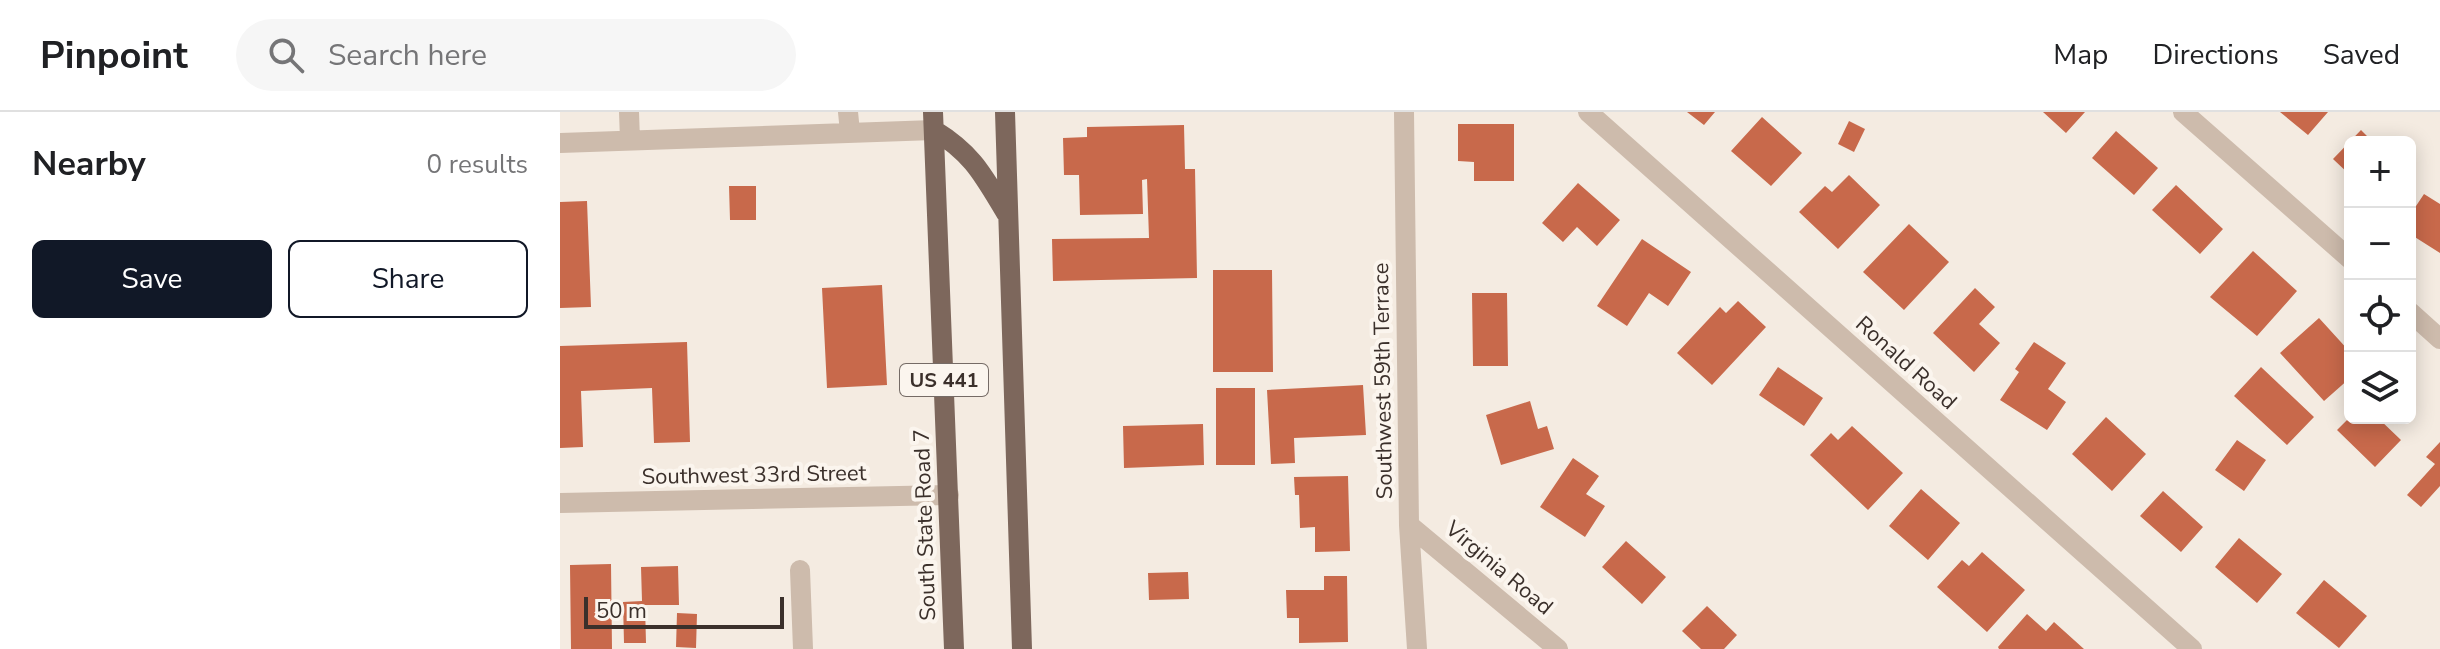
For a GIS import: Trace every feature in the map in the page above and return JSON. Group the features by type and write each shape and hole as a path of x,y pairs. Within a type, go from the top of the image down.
{"main road":[{"name":"US 441","path":"1005,112 1022,649"},
{"path":"934,121 976,164 1008,216"},
{"name":"South State Road 7","path":"934,121 954,649"}],"street":[{"path":"629,112 630,140"},
{"name":"Southwest 59th Terrace","path":"1404,112 1409,525 1417,649"},
{"name":"Ronald Road","path":"1588,112 2192,649"},
{"path":"2183,112 2344,254"},
{"path":"560,143 849,122 934,121"},
{"path":"2416,317 2440,339"},
{"name":"Southwest 33rd Street","path":"560,503 949,495"},
{"name":"Virginia Road","path":"1409,525 1558,649"},
{"path":"800,570 803,649"}],"building":[{"path":"1687,112 1715,112 1704,125"},
{"path":"2043,112 2085,112 2066,133"},
{"path":"2280,112 2328,112 2308,135"},
{"path":"1762,117 1802,153 1771,186 1731,151"},
{"path":"1849,121 1865,129 1854,152 1838,144"},
{"path":"1458,124 1514,124 1514,181 1474,181 1474,162 1458,161"},
{"path":"1184,125 1185,169 1195,169 1197,278 1053,281 1052,239 1149,238 1147,179 1142,180 1143,214 1080,215 1079,175 1064,175 1063,138 1087,137 1087,127"},
{"path":"2116,131 2158,168 2134,195 2092,158"},
{"path":"2344,148 2344,169 2333,159"},
{"path":"1849,175 1880,205 1838,249 1799,212 1825,186 1832,192"},
{"path":"1578,183 1620,220 1597,246 1577,227 1563,242 1542,223"},
{"path":"2176,185 2223,229 2200,254 2152,210"},
{"path":"729,186 756,186 756,220 730,220"},
{"path":"2424,194 2440,204 2440,253 2416,238 2416,206"},
{"path":"587,201 591,307 560,308 560,202"},
{"path":"1909,224 1949,262 1904,310 1863,272"},
{"path":"1642,239 1691,272 1668,306 1649,293 1627,326 1597,306"},
{"path":"2253,251 2297,291 2257,336 2210,297"},
{"path":"1213,270 1272,270 1273,372 1213,372"},
{"path":"882,285 887,385 827,388 822,288"},
{"path":"1975,288 1995,307 1979,324 2000,343 1974,372 1933,333"},
{"path":"1472,293 1507,293 1508,366 1473,366"},
{"path":"1738,301 1766,327 1712,385 1677,353 1720,307 1726,313"},
{"path":"2319,318 2344,345 2344,383 2324,401 2280,353"},
{"path":"687,342 690,442 654,443 652,388 581,391 583,447 560,448 560,346"},
{"path":"2034,342 2066,363 2048,389 2066,402 2047,430 2000,400 2019,372 2015,369"},
{"path":"1778,367 1823,398 1804,426 1759,395"},
{"path":"2261,367 2314,417 2287,445 2234,396"},
{"path":"1363,385 1366,435 1294,438 1295,463 1271,464 1267,390"},
{"path":"1216,388 1255,388 1255,465 1216,465"},
{"path":"1530,401 1538,429 1547,426 1554,449 1501,465 1486,415"},
{"path":"2106,417 2146,454 2112,491 2072,454"},
{"path":"2344,423 2384,424 2401,440 2375,467 2337,430"},
{"path":"1203,424 1204,465 1124,468 1123,426"},
{"path":"1852,426 1903,473 1868,510 1810,455 1831,433 1838,440"},
{"path":"2237,440 2266,460 2244,491 2215,470"},
{"path":"2440,442 2440,486 2421,507 2407,495 2435,464 2426,457"},
{"path":"1573,458 1599,476 1586,494 1605,506 1585,537 1540,507"},
{"path":"1348,476 1350,551 1315,552 1315,527 1300,528 1299,495 1295,495 1294,477"},
{"path":"1921,489 1960,523 1928,560 1889,526"},
{"path":"2163,491 2203,527 2181,552 2140,516"},
{"path":"2239,538 2282,574 2257,603 2215,567"},
{"path":"1626,541 1666,577 1642,604 1602,567"},
{"path":"1982,552 2025,590 1987,632 1937,587 1962,560 1969,566"},
{"path":"611,564 612,649 571,649 570,565"},
{"path":"678,566 679,605 645,605 646,643 624,643 623,602 642,601 641,567"},
{"path":"1188,572 1189,599 1149,600 1148,573"},
{"path":"1324,576 1347,576 1348,642 1299,643 1299,618 1287,618 1286,590 1324,590"},
{"path":"2324,580 2367,616 2339,648 2296,613"},
{"path":"1707,606 1737,635 1724,649 1701,649 1682,631"},
{"path":"677,613 697,614 696,648 676,647"},
{"path":"2027,614 2046,631 2054,622 2084,649 1999,649"}]}
